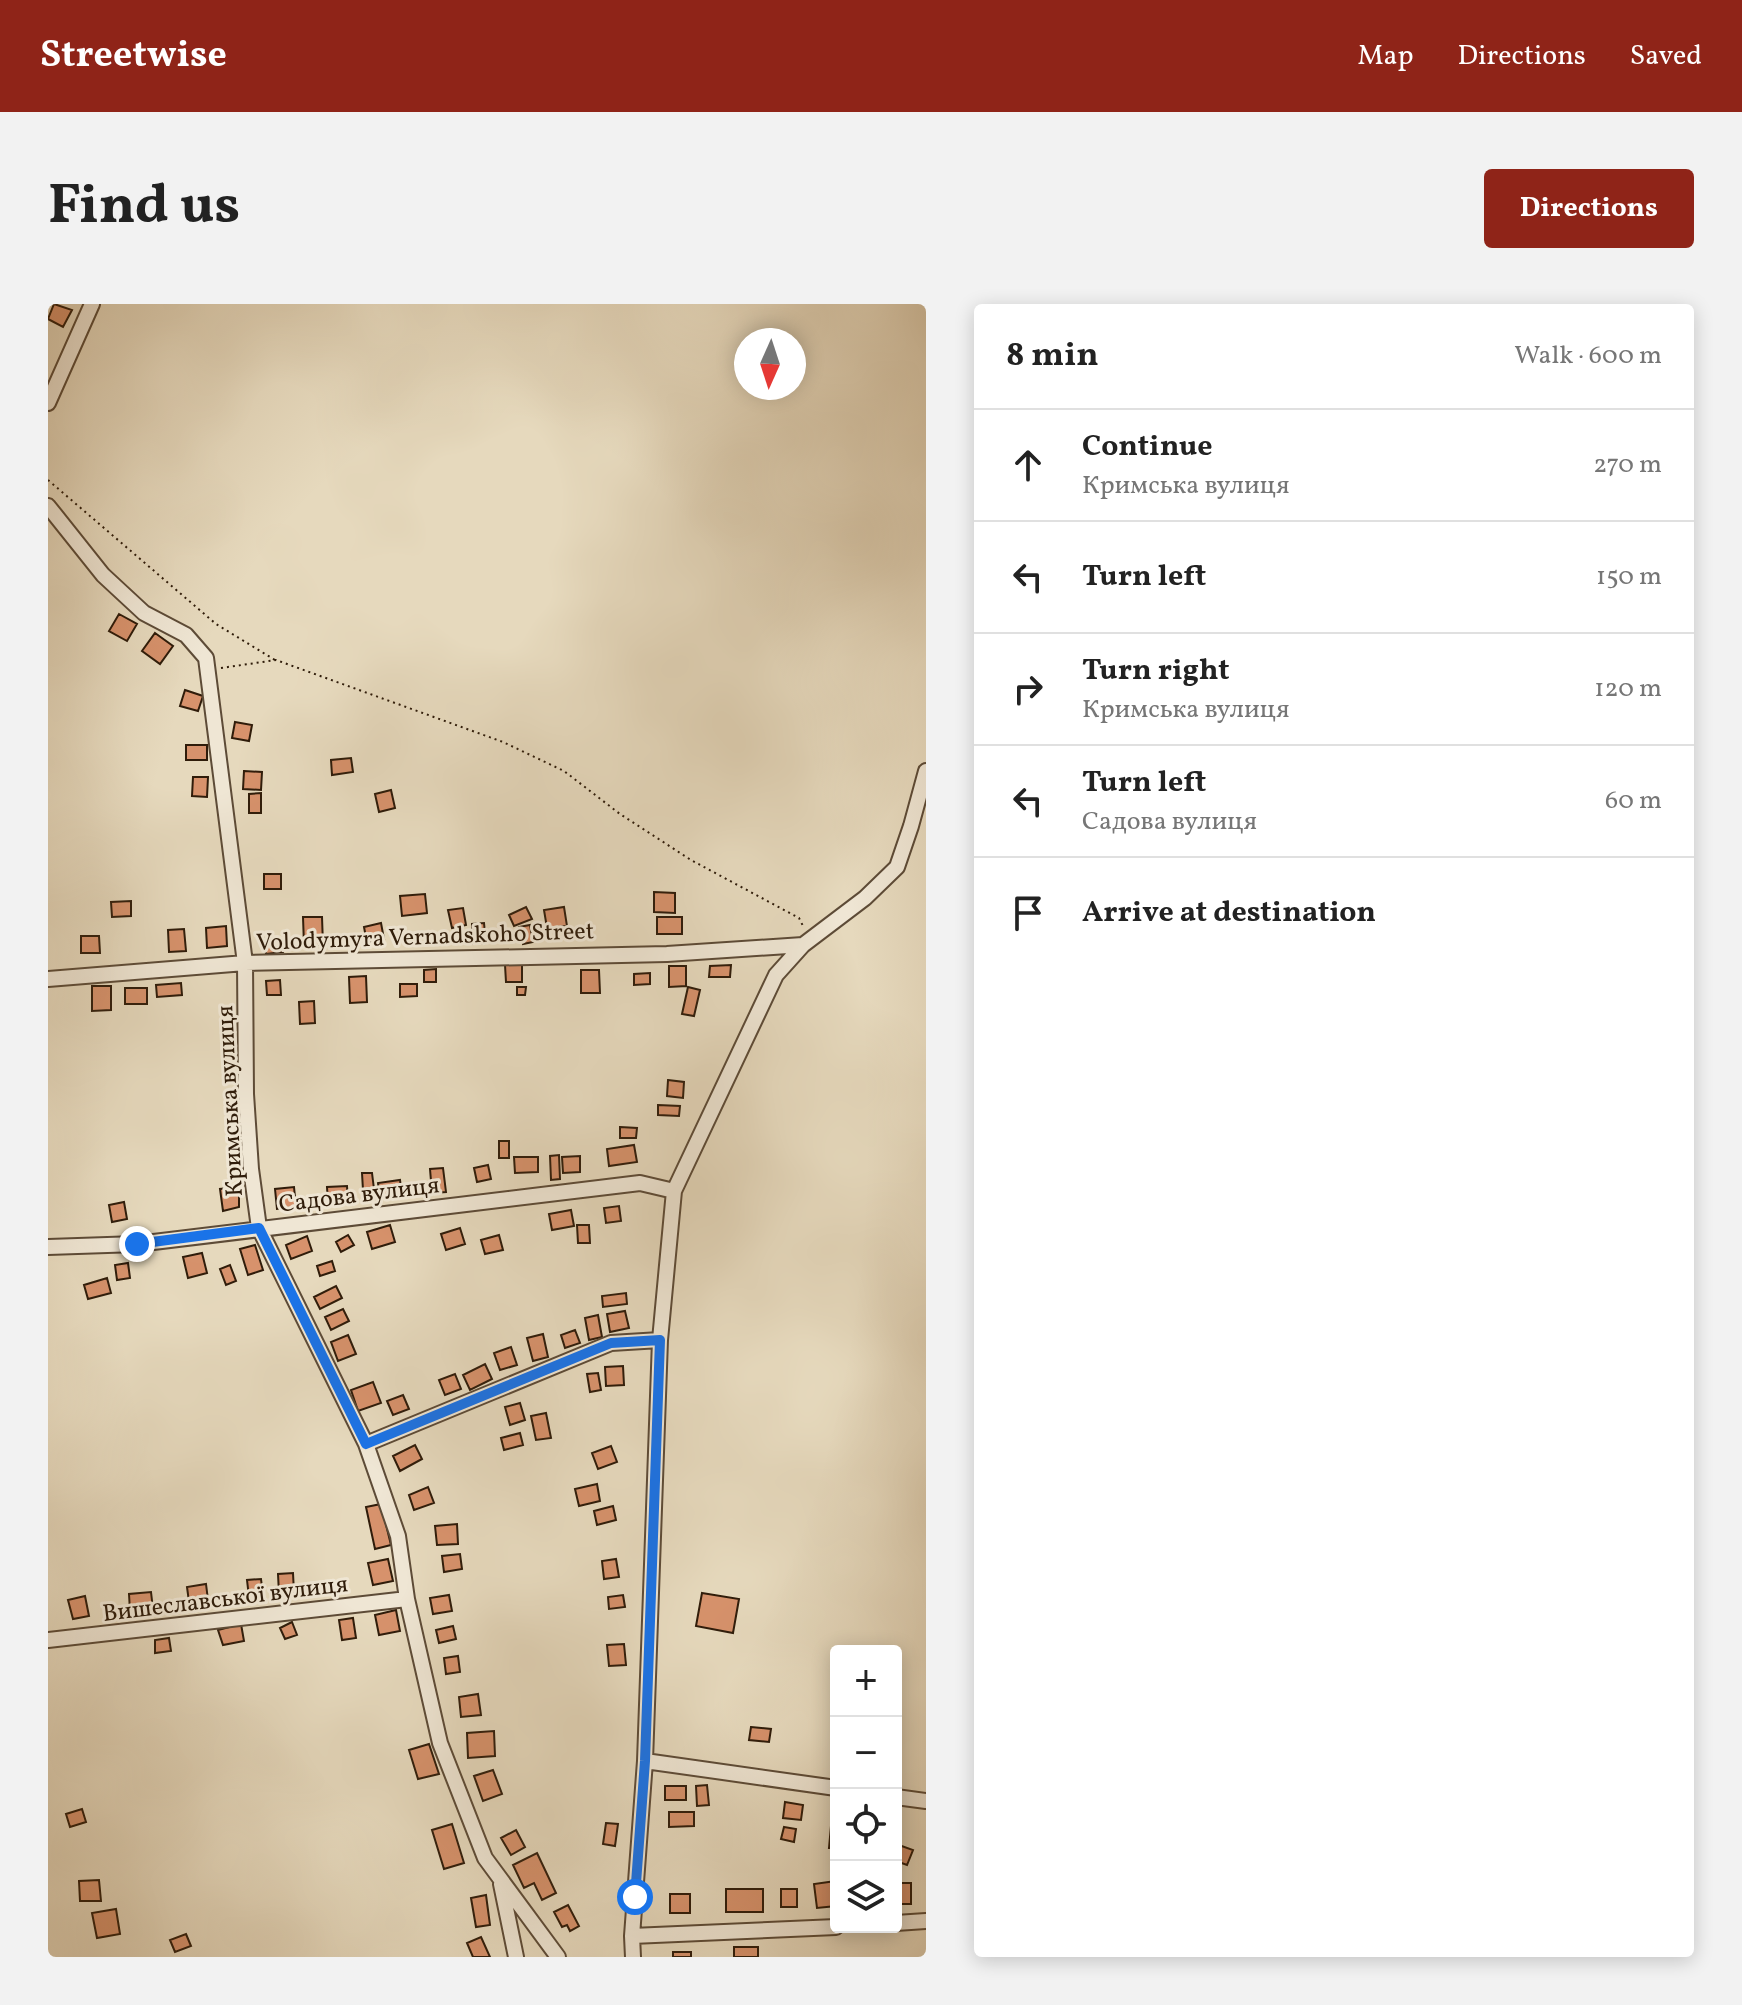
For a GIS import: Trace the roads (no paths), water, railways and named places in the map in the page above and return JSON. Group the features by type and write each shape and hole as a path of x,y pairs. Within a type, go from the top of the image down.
{"street":[{"path":"48,403 92,304"},
{"name":"Кримська вулиця","path":"48,506 103,575 144,613 186,635 207,664 245,963 246,1094 259,1228 366,1444 398,1536 407,1599 440,1743 485,1858 558,1957"},
{"path":"633,1957 645,1761 660,1340 674,1191 776,975 803,945 882,885 897,867 926,771"},
{"name":"Volodymyra Vernadskoho Street","path":"48,979 245,963 667,954 803,945"},
{"name":"Садова вулиця","path":"48,1247 137,1244 640,1183 674,1191"},
{"path":"366,1444 611,1343 660,1340"},
{"name":"Вишеславської вулиця","path":"48,1640 407,1599"},
{"path":"645,1761 830,1787"},
{"path":"902,1798 926,1801"},
{"path":"500,1879 516,1957"},
{"path":"902,1923 926,1921"},
{"path":"632,1936 830,1927"}]}
